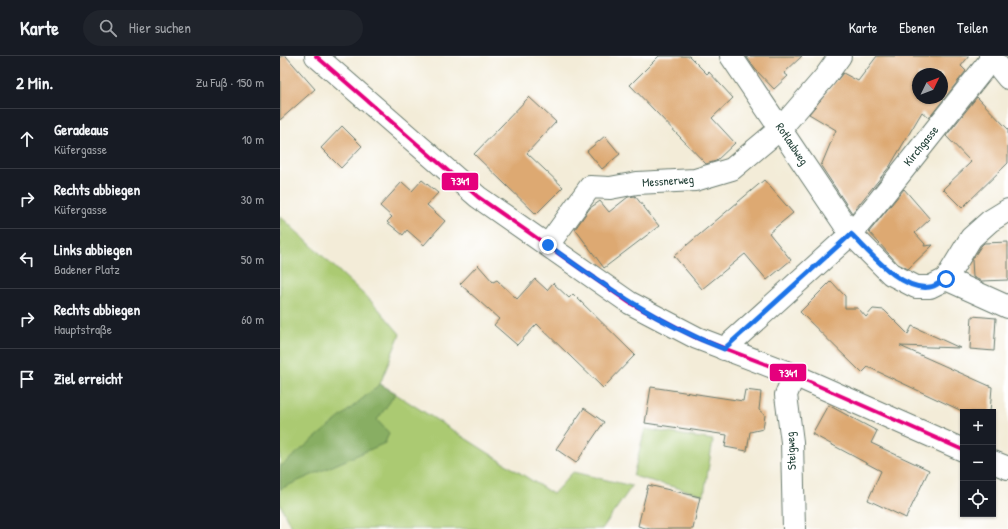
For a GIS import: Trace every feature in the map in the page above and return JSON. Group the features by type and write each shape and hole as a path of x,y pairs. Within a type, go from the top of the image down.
{"street":[{"path":"316,56 478,197 630,303 670,326 724,349 794,375 960,449"},
{"name":"Rotlaubweg","path":"731,56 781,128 851,234 892,274 916,287 930,288 946,279"},
{"name":"Messnerweg","path":"548,245 590,187 610,188 637,183 695,180 732,169 781,128 825,77 840,56"},
{"path":"991,57 1008,78"},
{"name":"Kirchgasse","path":"724,349 851,234 878,203 991,57"},
{"path":"1008,210 990,221 971,238 946,279 1008,307"},
{"name":"Steigweg","path":"794,375 786,395 792,442 794,529"},
{"path":"996,463 1008,468"}],"green space":[{"path":"280,216 376,306 400,334 380,384 553,494 573,472 632,486 602,529 292,529 280,504"},
{"path":"380,384 396,393 377,420 389,433 385,443 280,489 280,467"},
{"path":"645,429 713,440 704,495 633,476"}],"building":[{"path":"280,56 286,56 315,89 280,120"},
{"path":"659,56 689,56 707,74 709,72 733,98 712,118 735,143 716,161 706,164 630,85"},
{"path":"746,56 802,56 784,73 788,76 774,89 755,69"},
{"path":"877,56 969,56 961,66 966,71 948,94 948,68 912,68 912,104 940,104 929,118 922,112 890,166 852,213 821,166 836,130 809,114 843,73 858,81"},
{"path":"529,97 556,122 527,153 563,187 536,214 474,154"},
{"path":"977,97 1008,129 1008,163 962,208 943,189 971,162 946,136"},
{"path":"342,126 362,146 341,168 321,148"},
{"path":"605,136 620,154 602,169 587,151"},
{"path":"422,180 438,193 427,205 445,221 424,245 407,230 403,235 387,222 392,217 380,206 402,182 412,191"},
{"path":"764,180 793,213 769,233 791,260 767,280 745,254 702,289 674,256"},
{"path":"904,189 930,219 915,233 925,244 924,246 933,245 908,269 898,264 869,232"},
{"path":"635,196 659,226 604,268 575,229 590,208 600,201 609,212 628,197"},
{"path":"1008,242 1008,280 981,281 973,277 972,260 984,243"},
{"path":"478,265 493,282 497,280 517,299 535,279 547,290 553,283 569,298 573,294 635,355 603,388 537,324 517,345 494,325 499,319 460,284"},
{"path":"831,281 845,296 845,308 858,308 866,317 873,309 884,310 908,334 912,326 960,348 900,346 992,387 990,409 960,410 868,367 862,373 800,312"},
{"path":"972,316 996,318 994,351 970,349"},
{"path":"651,387 743,401 745,390 761,392 759,410 765,415 763,429 750,432 747,451 725,447 727,435 645,423"},
{"path":"828,405 877,431 871,443 929,470 906,518 868,500 881,471 812,434"},
{"path":"584,408 604,422 576,463 556,449"},
{"path":"648,485 700,497 693,529 650,529 638,526"}],"transit line":[{"name":"7341","path":"316,56 478,197 630,303 697,338 794,375 960,449"}],"route":[{"path":"548,245 630,303 670,326 724,349 766,309 851,234 892,274 916,287 930,288 946,279"}]}
